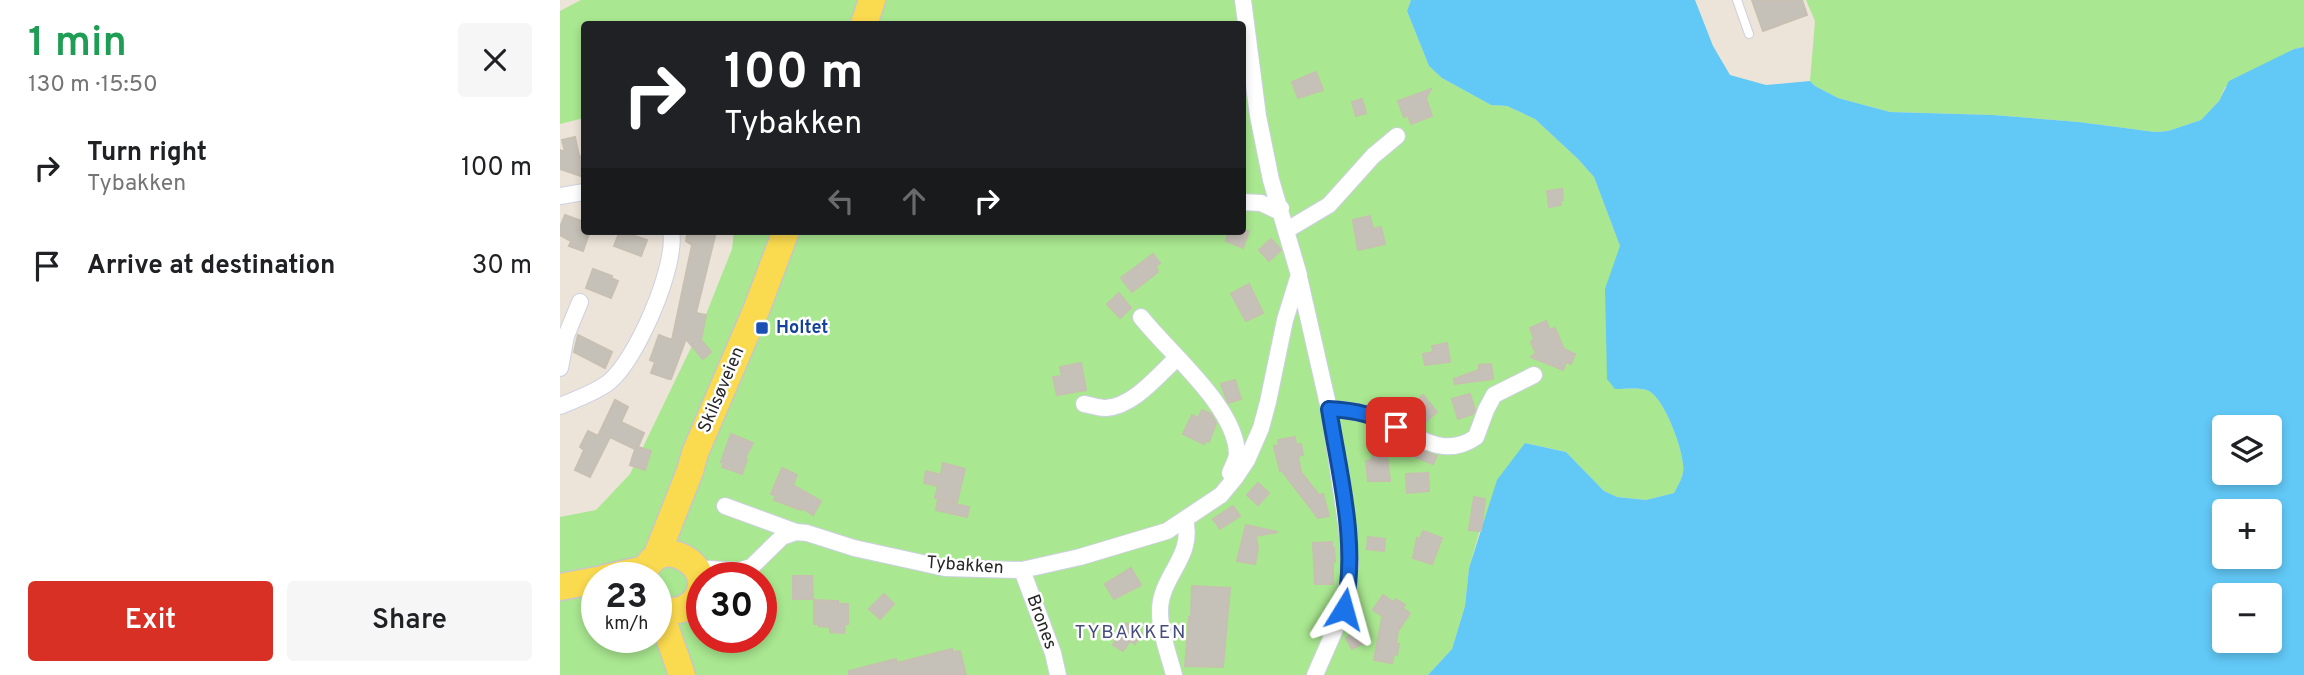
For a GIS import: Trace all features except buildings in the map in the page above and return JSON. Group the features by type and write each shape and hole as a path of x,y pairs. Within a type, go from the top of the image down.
{"main road":[{"name":"Skilsøveien","path":"651,562 757,308 784,235"},
{"name":"Skilsøveien","path":"690,471 685,519 693,562"},
{"path":"658,562 674,553 690,562"},
{"name":"Skilsøveien","path":"683,675 686,638"},
{"path":"672,645 683,675"}],"street":[{"path":"1243,0 1246,21"},
{"path":"1246,23 1258,116 1271,180 1299,275 1329,409 1347,529 1350,565 1344,609 1315,675"},
{"path":"1287,230 1329,205 1373,156 1397,136"},
{"path":"560,197 581,193"},
{"path":"1246,202 1261,204 1276,210 1281,208"},
{"path":"560,406 608,383 625,366 643,335 672,255 672,235"},
{"name":"Tybakken","path":"725,506 796,532 945,568 1022,569 1080,557 1167,531 1221,495 1247,460 1261,428 1285,320 1299,275"},
{"path":"560,368 566,336 580,302"},
{"path":"1141,317 1197,378 1226,419 1237,456 1230,473 1235,478"},
{"path":"1084,404 1101,408 1123,403 1144,389 1177,358"},
{"path":"1329,409 1377,417 1430,444 1456,444 1476,437 1494,395 1534,375"},
{"path":"1174,675 1160,611 1163,594 1186,550 1188,532 1185,520"},
{"path":"757,562 782,537 796,532"},
{"name":"Brones","path":"1022,569 1053,653 1058,675"}],"lane":[{"path":"1737,0 1749,34"}],"green space":[{"path":"581,0 1411,0 1407,11 1429,66 1442,78 1491,105 1507,106 1535,119 1594,177 1620,246 1615,389 1645,390 1655,396 1673,428 1683,464 1681,480 1674,493 1646,500 1617,497 1604,491 1566,452 1525,443 1479,533 1469,568 1465,606 1452,649 1428,675 560,675 560,517 596,510 630,474 701,327 732,249 734,235 1246,235 1246,21 581,21 581,119 560,124 560,11"},
{"path":"1806,0 2304,0 2304,47 2294,49 2225,87 2219,101 2201,120 2168,131 2155,132 1993,115 1890,112 1838,98 1810,81 1815,21"}],"water":[{"path":"1411,0 1695,0 1713,46 1730,75 1766,85 1810,81 1838,98 1890,112 1993,115 2155,132 2168,131 2201,120 2219,101 2229,81 2294,49 2304,47 2304,675 1428,675 1452,649 1465,606 1469,568 1497,480 1525,443 1566,452 1604,491 1617,497 1646,500 1674,493 1683,472 1673,428 1655,396 1641,389 1615,389 1607,379 1605,289 1620,246 1594,177 1535,119 1507,106 1491,105 1442,78 1429,66 1407,11"}],"place":[{"name":"Holtet","path":"762,328"}],"district":[{"name":"TYBAKKEN","path":"1131,633"}],"route":[{"path":"1344,609 1350,565 1329,409 1377,417 1396,427"}]}
